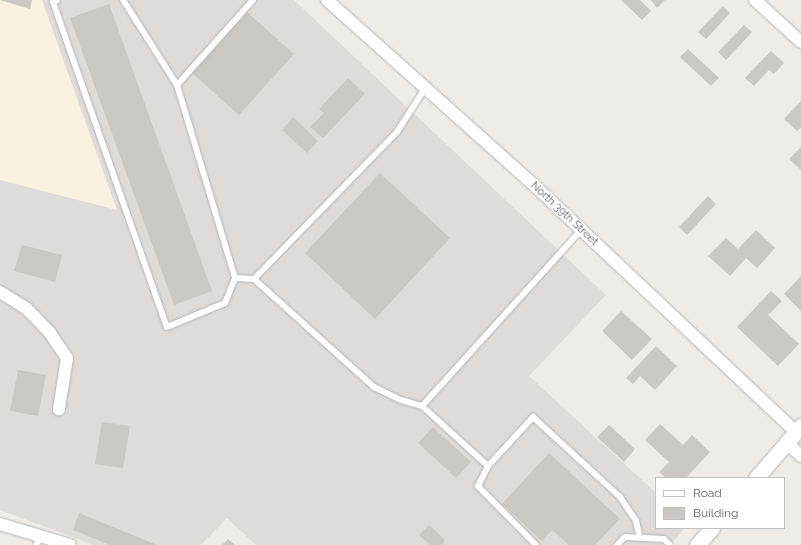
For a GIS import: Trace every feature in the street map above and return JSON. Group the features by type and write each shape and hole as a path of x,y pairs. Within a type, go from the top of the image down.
{"street":[{"name":"North 39th Street","path":"326,0 581,230 795,434 801,456"},
{"path":"755,0 801,42"},
{"path":"0,292 26,308 50,333 67,358 60,409"},
{"path":"757,477 795,434"},
{"path":"0,524 39,540 70,545"},
{"path":"697,545 711,529"}],"lane":[{"path":"57,0 53,2 167,327 225,303 235,278 177,85 123,0"},
{"path":"177,85 252,0"},
{"path":"254,279 397,132 424,90"},
{"path":"422,406 581,230"},
{"path":"235,278 254,279 374,387 401,400 422,406 488,466"},
{"path":"536,545 478,486 488,466 533,417 620,498 636,521 640,538"},
{"path":"617,545 625,537 664,539 670,545"}],"shaded area":[{"path":"0,0 42,0 117,211 0,180"},
{"path":"42,0 294,0 606,295 529,376 655,492 655,529 684,529 670,545 256,545 227,518 201,545 94,545 0,510 0,180 117,210"}],"building":[{"path":"0,0 32,0 30,9"},
{"path":"621,0 640,0 651,11 642,20"},
{"path":"651,0 665,0 657,8"},
{"path":"109,4 212,291 174,305 70,18"},
{"path":"723,6 730,13 706,39 698,32"},
{"path":"247,12 294,54 239,115 192,73"},
{"path":"744,25 752,32 726,60 718,52"},
{"path":"688,49 719,78 711,86 680,57"},
{"path":"771,51 784,63 774,74 769,70 754,86 745,78"},
{"path":"348,78 365,94 323,138 310,127 324,113 319,109"},
{"path":"801,101 801,127 797,131 784,119"},
{"path":"293,117 318,141 307,153 282,130"},
{"path":"801,147 801,170 789,159"},
{"path":"380,173 450,238 375,319 305,253"},
{"path":"708,196 716,204 687,235 679,227"},
{"path":"756,230 775,248 757,268 746,258 730,276 708,256 726,238 738,249"},
{"path":"22,245 62,255 55,282 14,271"},
{"path":"801,276 801,311 784,294"},
{"path":"771,291 782,301 768,315 799,344 778,366 737,327"},
{"path":"621,311 652,339 632,360 602,331"},
{"path":"656,346 677,366 655,390 640,376 633,384 626,378"},
{"path":"18,370 46,375 38,416 10,411"},
{"path":"102,422 130,426 123,468 95,464"},
{"path":"660,424 683,445 692,435 710,452 687,477 665,477 659,472 669,462 645,440"},
{"path":"609,425 635,449 624,462 597,437"},
{"path":"433,427 471,462 456,478 418,443"},
{"path":"549,453 620,519 595,545 569,545 552,530 542,541 502,504"},
{"path":"79,513 157,545 110,545 73,530"},
{"path":"429,525 445,540 441,545 430,545 419,535"},
{"path":"228,539 235,545 222,545"}]}
